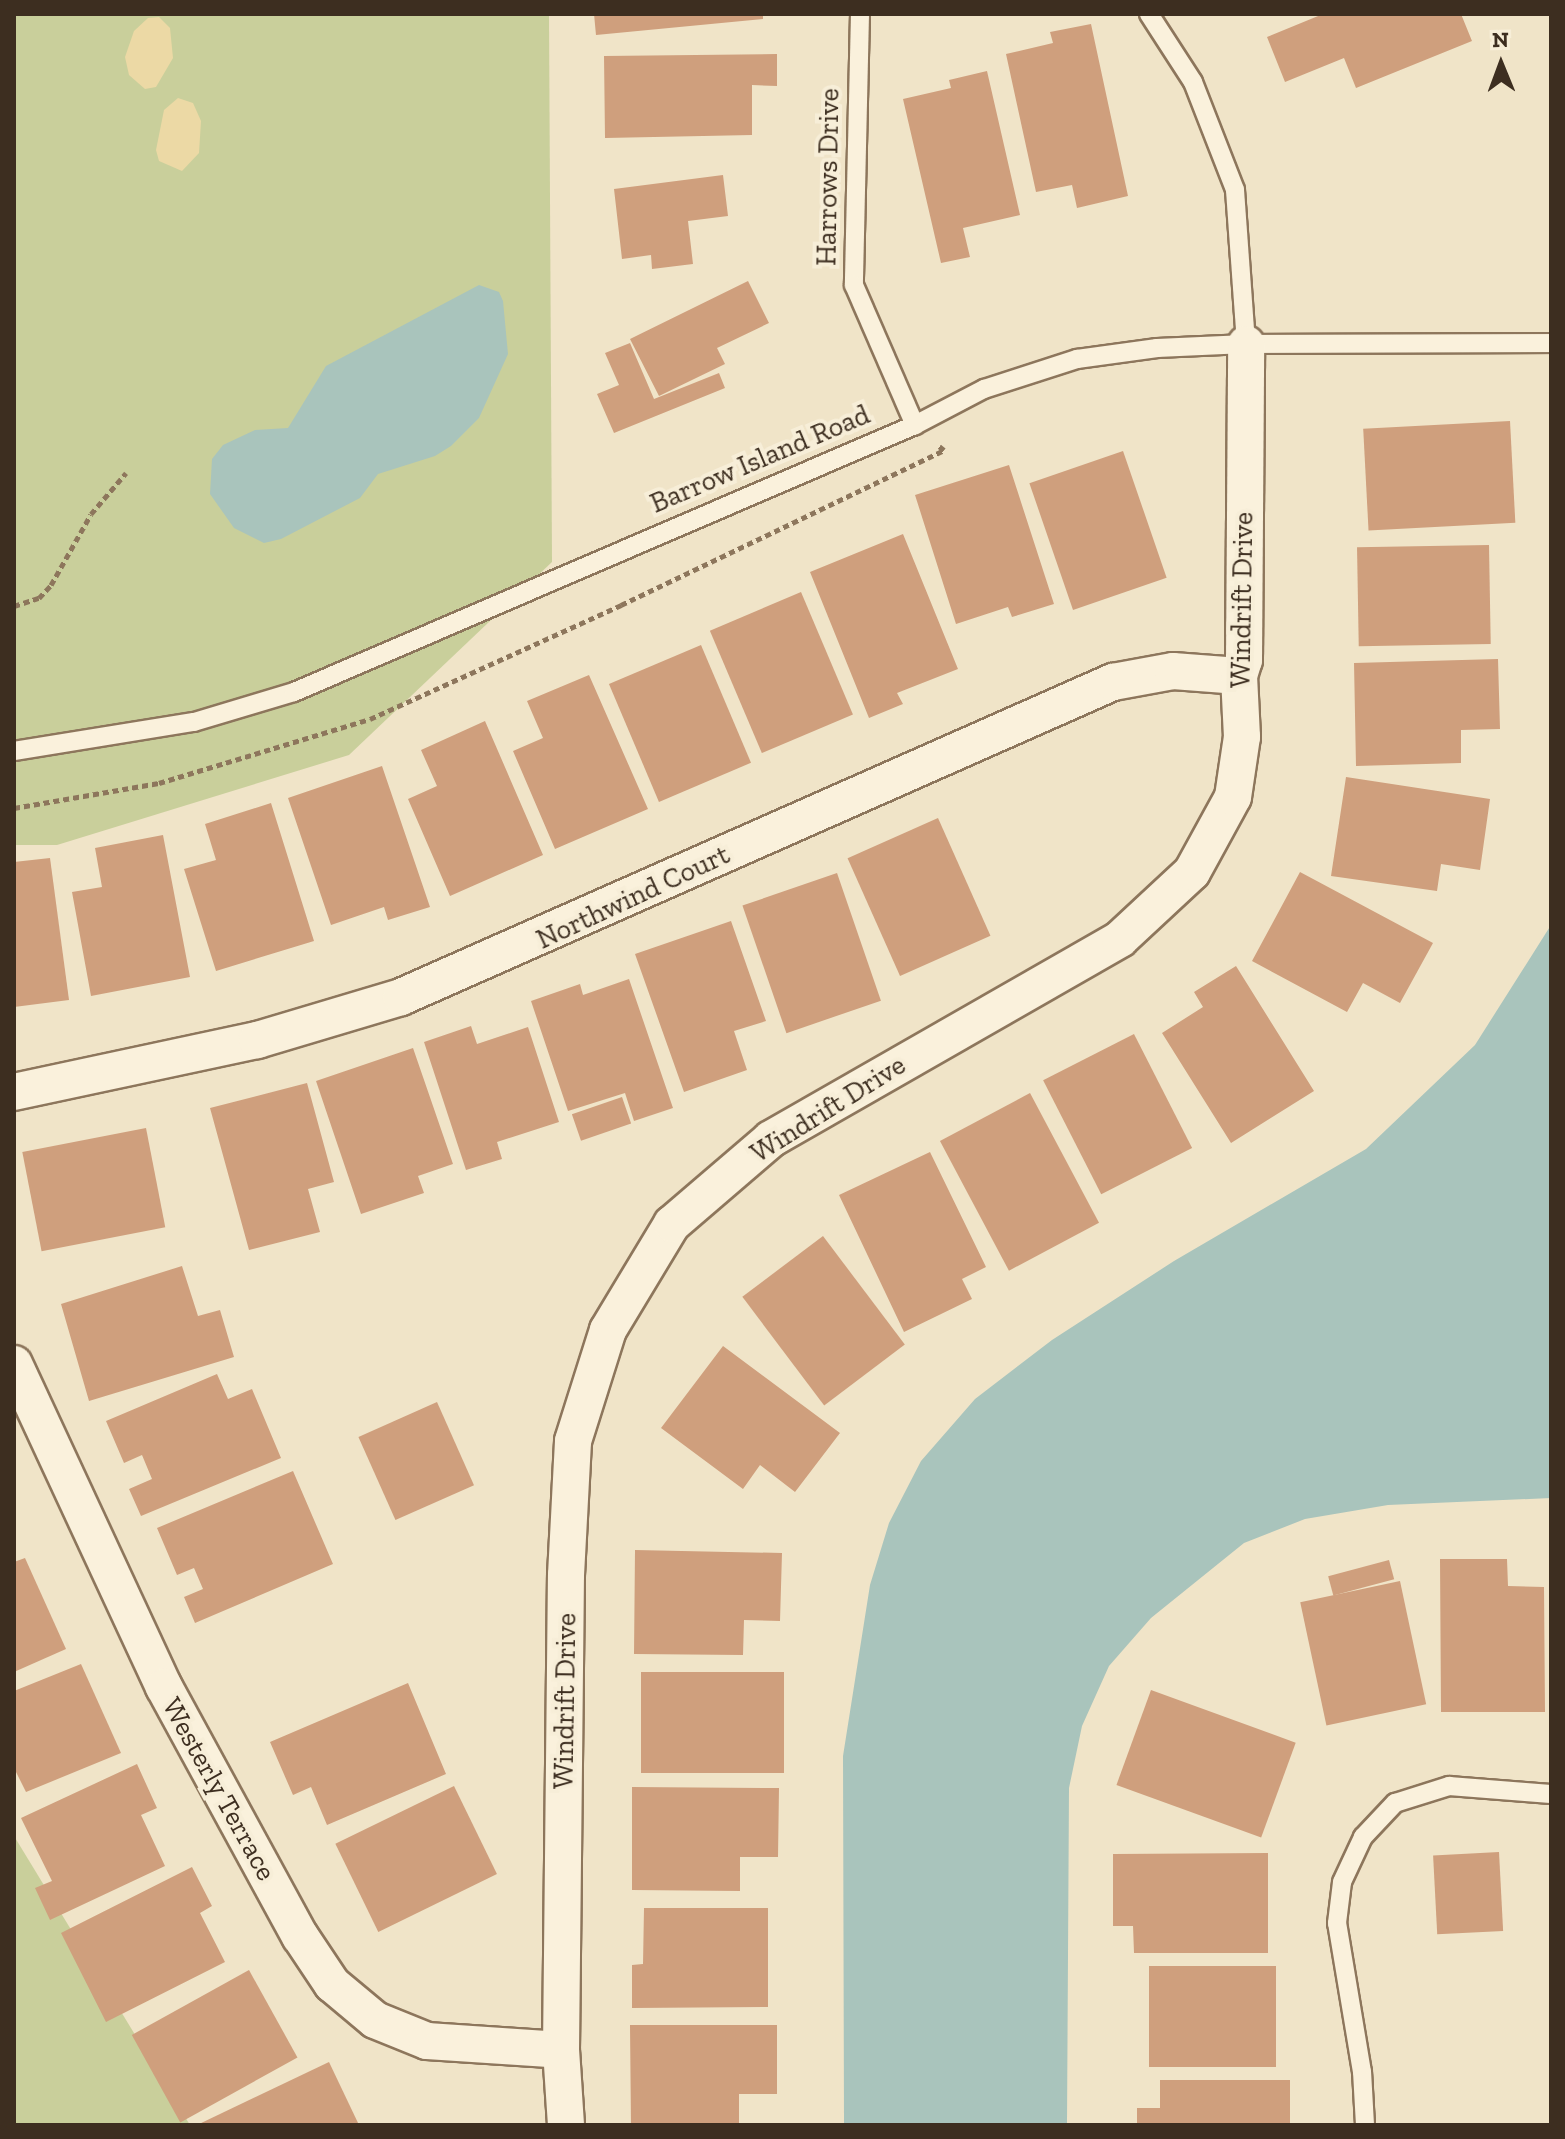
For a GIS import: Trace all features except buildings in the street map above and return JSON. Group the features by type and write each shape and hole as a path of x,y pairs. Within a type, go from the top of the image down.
{"street":[{"name":"Windrift Drive","path":"566,2125 561,2050 566,1575 573,1441 608,1330 672,1224 771,1139 1120,939 1192,872 1233,797 1242,737 1239,676 1244,660 1246,344"},
{"name":"Northwind Court","path":"14,1092 257,1040 401,997 1113,682 1173,671 1239,676"},
{"name":"Westerly Terrace","path":"14,1364 164,1687 300,1936 332,1984 375,2020 427,2041 561,2050"}],"lane":[{"name":"Harrows Drive","path":"860,14 854,285 915,425"},
{"path":"1149,14 1193,82 1235,190 1246,344"},
{"name":"Barrow Island Road","path":"14,751 194,722 294,692 915,425 984,389 1077,359 1157,348 1246,344 1551,343"},
{"path":"1365,2125 1362,2072 1337,1923 1342,1882 1363,1837 1395,1803 1449,1786 1551,1794"}],"path":[{"path":"14,808 159,783 370,719 944,450 915,425"},
{"path":"14,606 39,598 51,585 91,514 126,473"}],"green space":[{"path":"14,14 549,14 552,562 349,755 57,845 14,845"},
{"path":"14,1836 190,2125 14,2125"}],"sand":[{"path":"159,17 170,28 173,58 156,87 145,89 129,75 125,57 134,31 148,18"},
{"path":"178,98 193,103 201,121 199,153 182,171 159,161 156,150 164,110"}],"water":[{"path":"479,285 499,292 503,301 508,354 479,418 451,446 435,456 378,474 360,498 281,539 264,543 234,528 210,494 212,459 223,445 255,430 288,428 326,366"},
{"path":"1551,925 1551,1498 1388,1505 1305,1519 1244,1543 1151,1618 1109,1666 1082,1726 1069,1788 1067,2125 844,2125 843,1756 870,1585 889,1523 921,1461 975,1399 1052,1340 1174,1261 1366,1149 1475,1045"}]}
